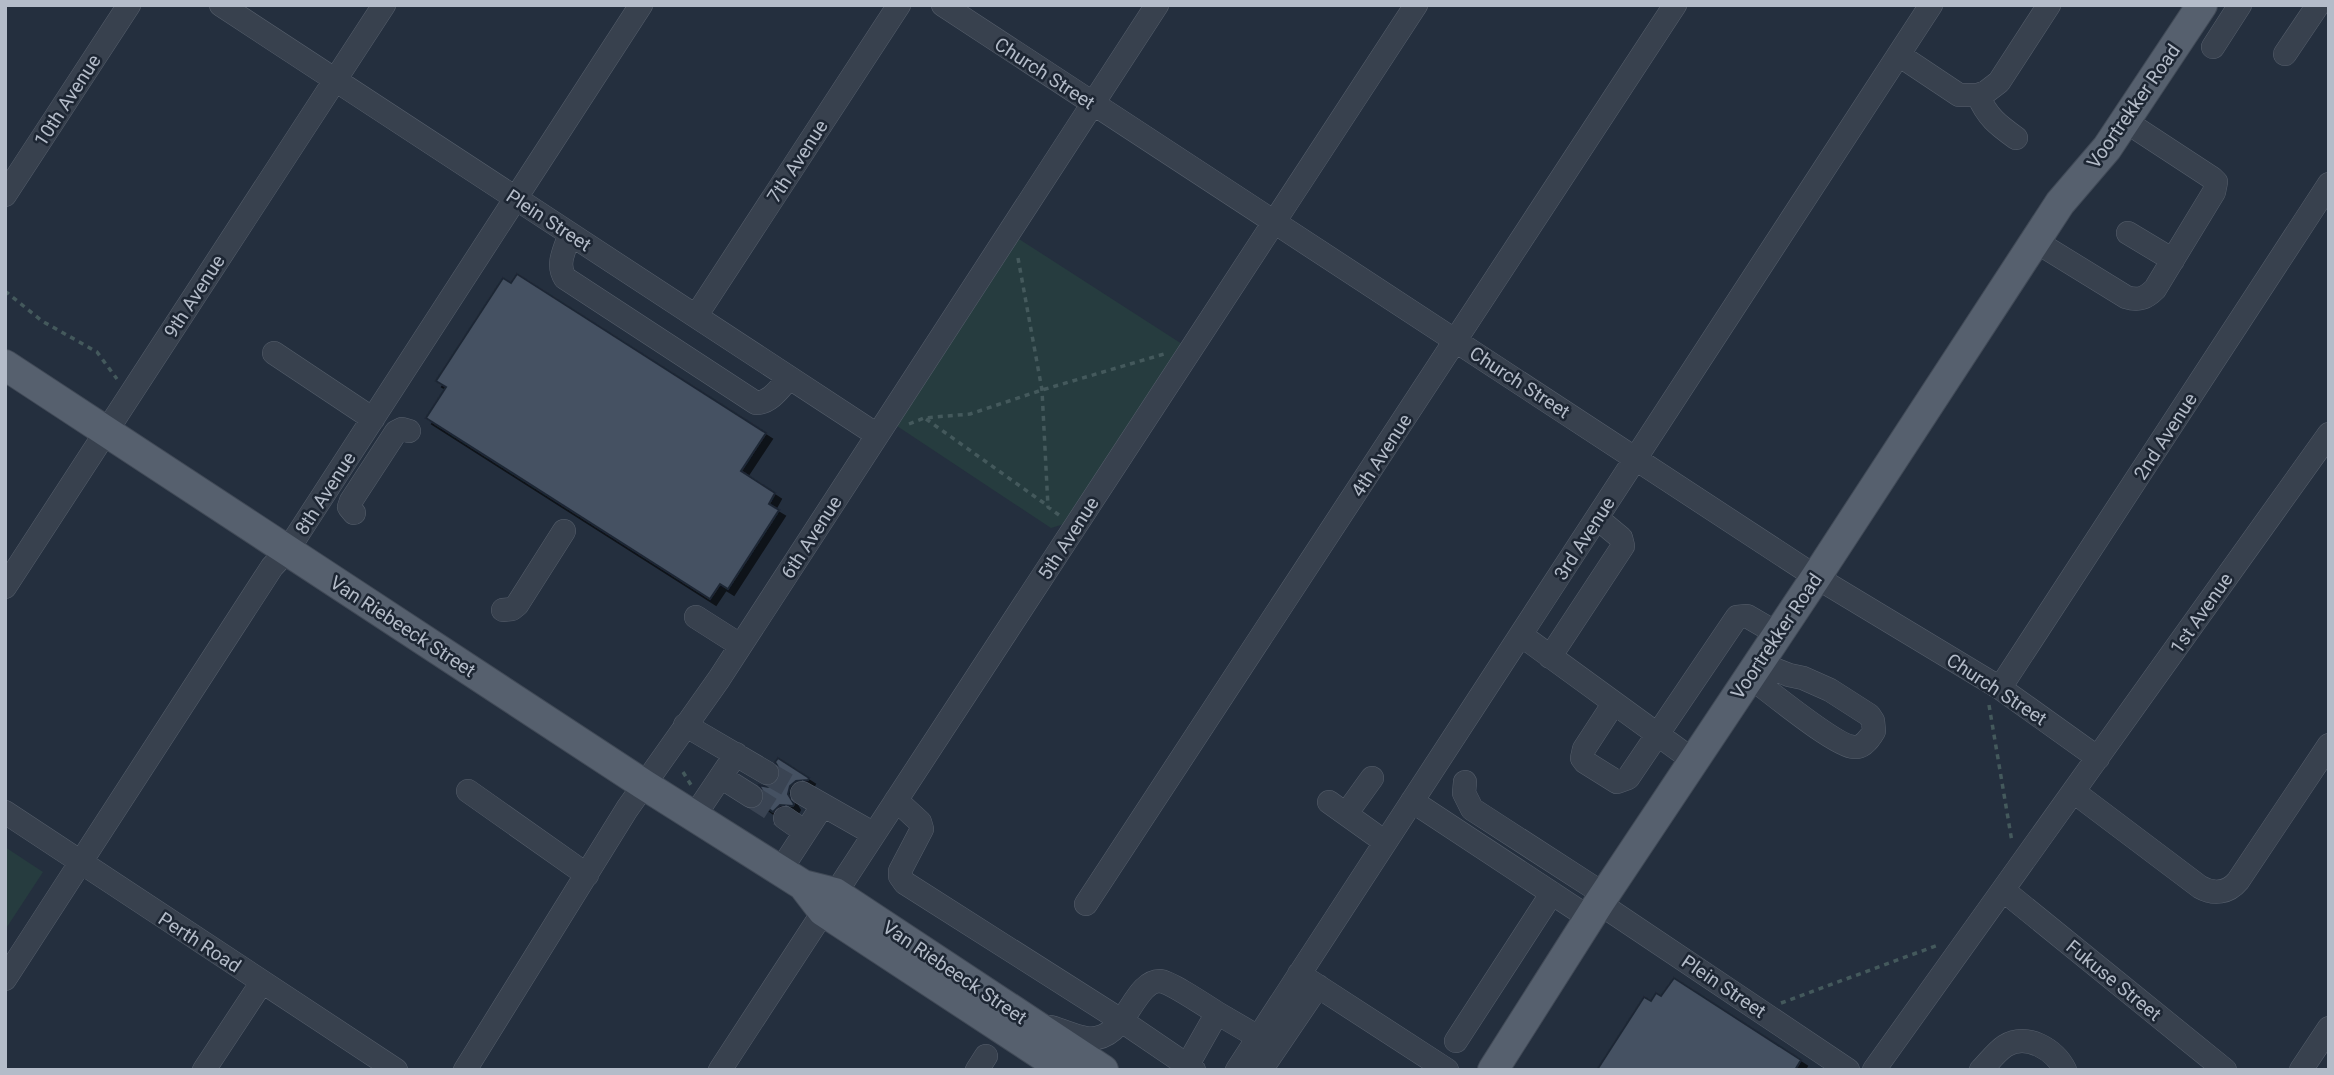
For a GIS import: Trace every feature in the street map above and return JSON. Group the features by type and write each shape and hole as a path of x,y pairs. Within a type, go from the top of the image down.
{"main road":[{"name":"Voortrekker Road","path":"2060,203 2082,152 2178,5"},
{"name":"Voortrekker Road","path":"1493,1070 1598,905 2035,240 2060,203 2098,160 2202,5"},
{"name":"Van Riebeeck Street","path":"5,365 643,784 829,902 1027,1019 1103,1070"},
{"name":"Van Riebeeck Street","path":"829,902 1065,1070"}],"street":[{"name":"10th Avenue","path":"5,195 129,5"},
{"name":"Plein Street","path":"221,5 877,435"},
{"name":"9th Avenue","path":"5,587 384,5"},
{"name":"8th Avenue","path":"5,979 272,567 287,551 641,5"},
{"name":"7th Avenue","path":"696,316 899,5"},
{"name":"Church Street","path":"943,5 1816,577 2000,688 2098,758"},
{"name":"6th Avenue","path":"465,1070 643,784 740,645 1157,5"},
{"name":"5th Avenue","path":"720,1070 1416,5"},
{"name":"4th Avenue","path":"1086,904 1675,5"},
{"name":"3rd Avenue","path":"1237,1070 1258,1037 1308,980 1385,842 1931,5"},
{"path":"1899,55 1959,95 1978,96 1999,82 2049,5"},
{"path":"2213,47 2240,5"},
{"path":"2285,54 2318,5"},
{"path":"1978,96 1987,115 2016,138"},
{"path":"2035,240 2132,299 2147,297 2155,289 2214,192 2216,182 2125,121"},
{"name":"2nd Avenue","path":"2000,688 2329,184"},
{"path":"2128,233 2173,260"},
{"path":"570,234 561,262 565,278 756,403 769,399 789,378"},
{"path":"274,353 373,419"},
{"path":"354,513 349,507 351,501 396,432 401,429 409,431"},
{"name":"1st Avenue","path":"2003,890 2329,434"},
{"path":"352,451 375,466"},
{"path":"1550,657 1623,547 1620,538 1597,518"},
{"path":"503,610 517,605 564,531"},
{"path":"1614,703 1582,753 1585,762 1613,780 1622,781 1628,778 1737,617 1747,616 1778,634"},
{"path":"696,617 740,645"},
{"path":"1521,635 1693,761"},
{"path":"1754,670 1803,678 1830,690 1868,715 1873,721 1874,731 1869,739 1859,746 1842,743 1787,706 1754,670"},
{"path":"685,724 767,772"},
{"path":"2074,792 2200,887 2206,891 2220,892 2238,881 2329,745"},
{"path":"695,815 736,754"},
{"path":"721,777 751,796"},
{"path":"1372,778 1337,808 1385,842"},
{"path":"1465,782 1464,793 1472,809 1598,905"},
{"path":"468,791 587,874"},
{"path":"802,793 874,834"},
{"path":"896,800 920,822 922,829 900,871 905,883 1122,1021 1190,1068 1217,1013"},
{"path":"1412,801 1552,893 1598,905"},
{"path":"791,878 805,832 823,805"},
{"name":"Perth Road","path":"5,812 396,1070"},
{"path":"785,818 805,832"},
{"path":"1874,1070 2003,890"},
{"name":"Fukuse Street","path":"2003,890 2225,1070"},
{"path":"1456,1041 1552,893"},
{"name":"Plein Street","path":"1598,905 1848,1070"},
{"path":"1261,1070 1308,980 1433,1066"},
{"path":"1027,1019 1087,1038 1102,1037 1122,1021 1146,986 1160,981 1258,1037"},
{"path":"204,1070 261,982"},
{"path":"2301,1070 2329,1028"},
{"path":"1981,1070 2005,1046 2015,1041 2030,1042 2045,1048 2060,1059 2065,1070"}],"path":[{"path":"1012,228 1042,390 1048,507"},
{"path":"5,291 42,321 97,352 115,374 120,387"},
{"path":"877,435 924,418 970,414 1174,351 1187,356"},
{"path":"924,418 1075,526"},
{"path":"2000,688 1989,704 2014,850 2027,857"},
{"path":"1760,1010 1952,940 1962,948"}],"green space":[{"path":"1019,239 1182,344 1064,524 1051,528 897,426"},
{"path":"5,847 43,872 5,930"}],"building":[{"path":"517,274 766,433 741,471 775,493 769,504 779,510 728,589 720,584 710,599 426,418 446,387 436,381 503,278 511,283"},
{"path":"778,758 809,778 796,781 790,786 788,794 793,806 780,805 773,812 762,804 765,796 759,785 768,787 779,781 781,772 775,762"},
{"path":"1674,978 1801,1060 1795,1070 1597,1070 1644,997 1651,1001 1656,993 1661,996"}],"tunnel":[{"path":"767,773 802,793"},
{"path":"751,796 785,818"}]}
